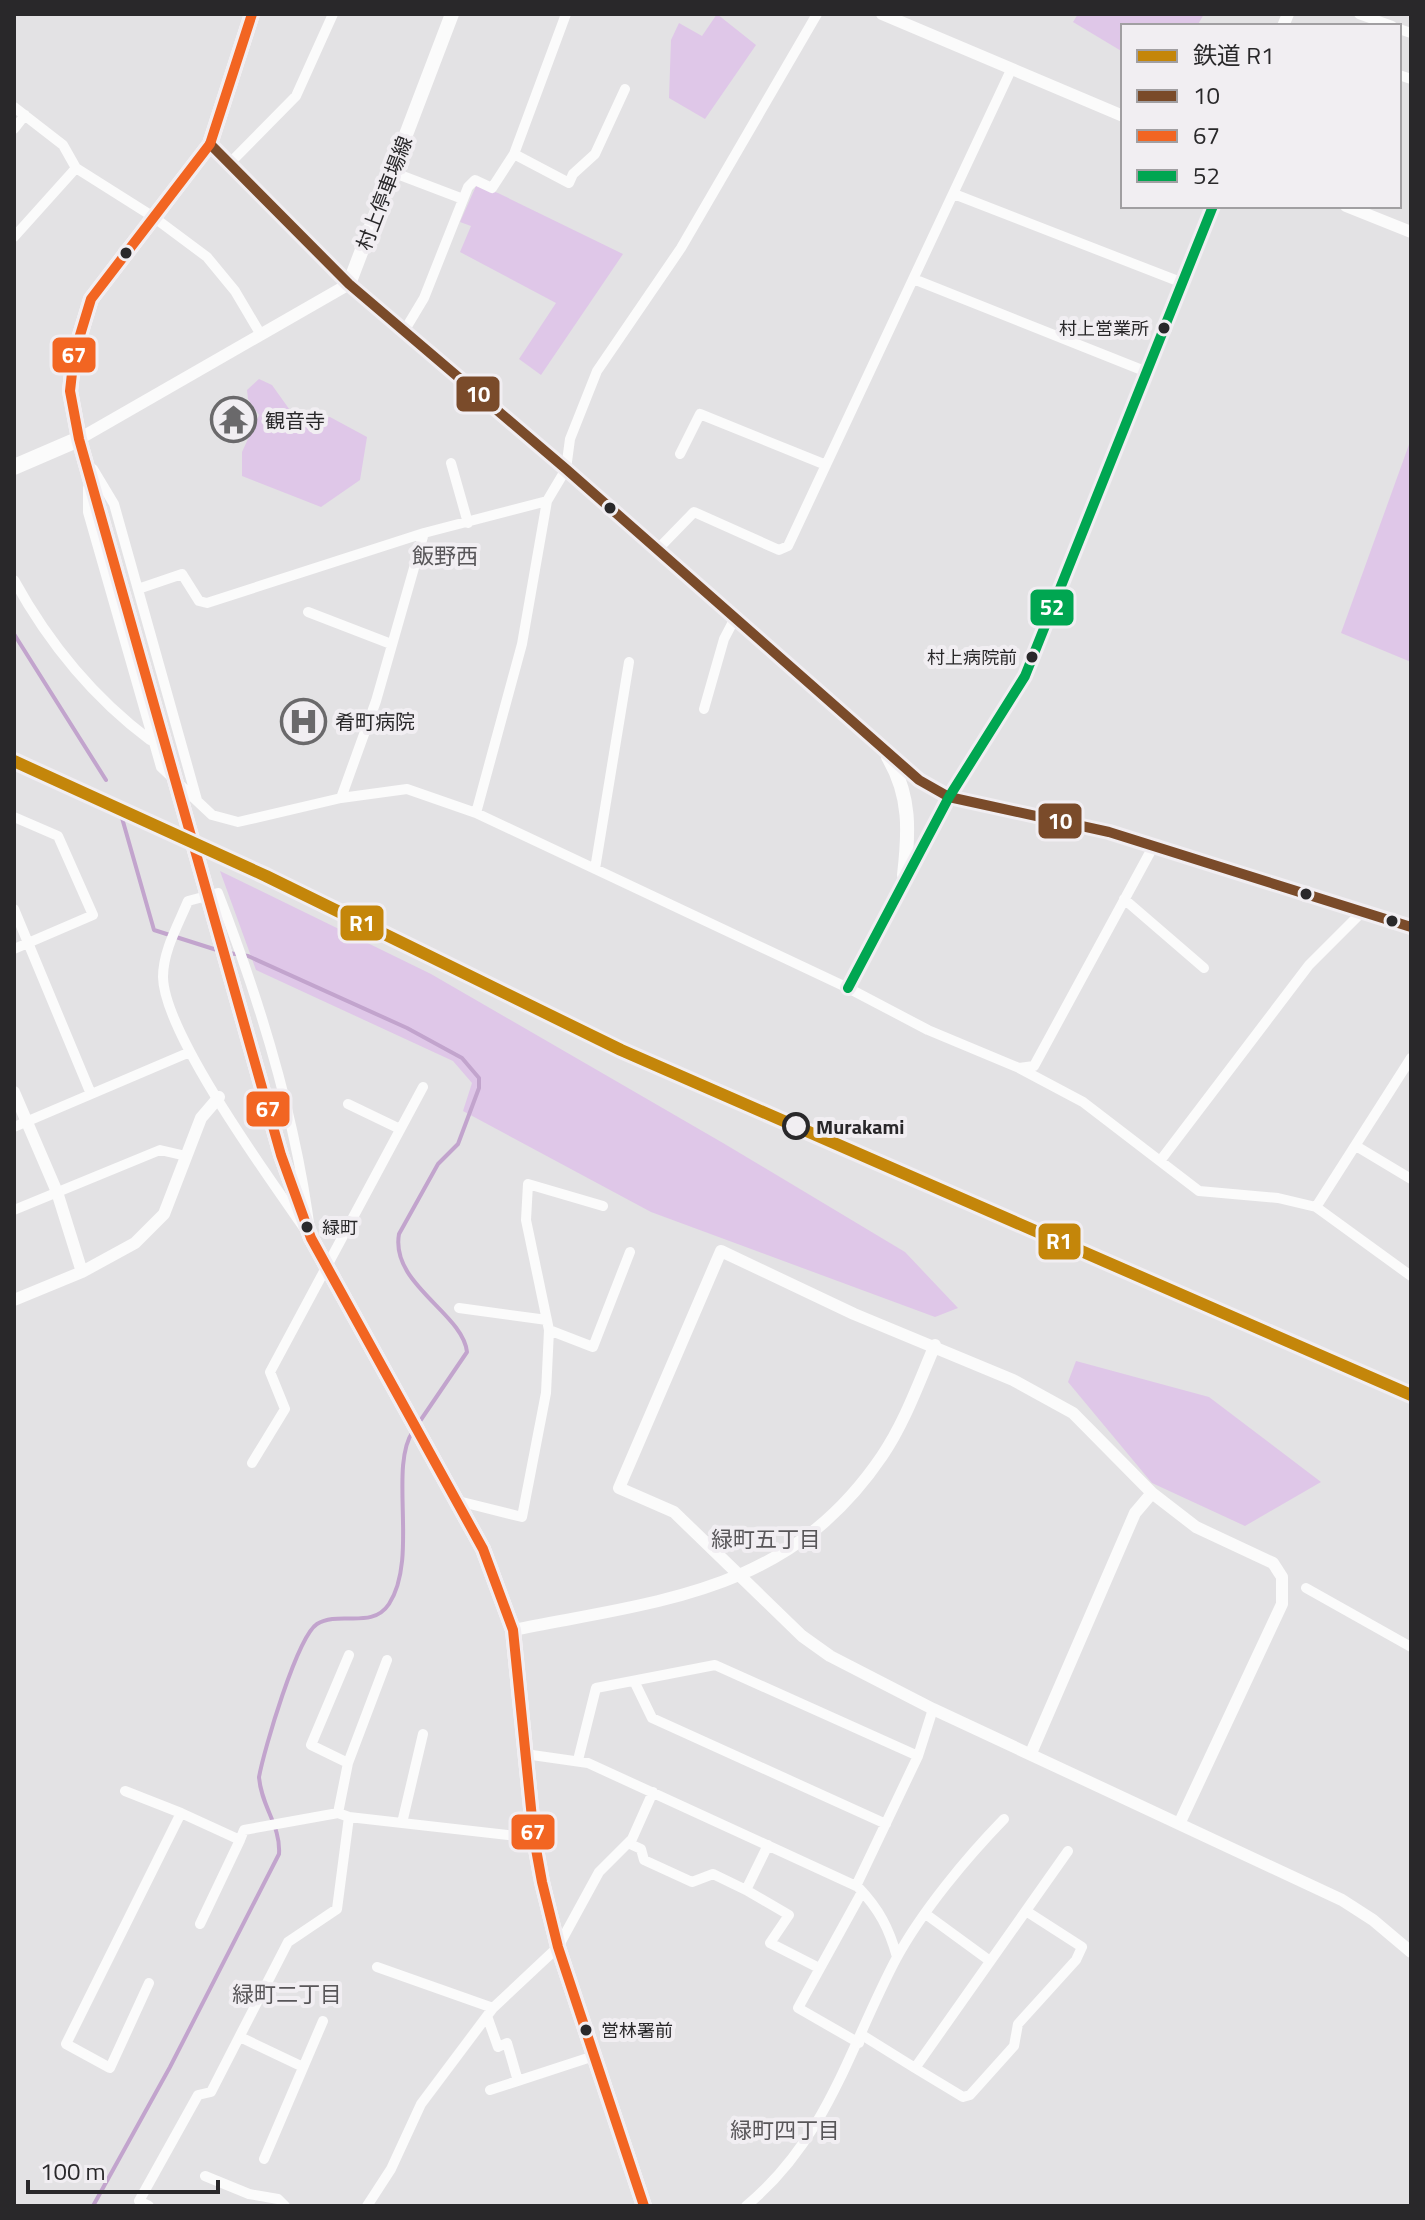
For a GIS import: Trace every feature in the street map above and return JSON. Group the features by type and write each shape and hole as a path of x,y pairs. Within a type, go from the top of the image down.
{"main road":[{"path":"252,14 210,144 91,299 74,355 70,391 79,439 88,462 281,1155 324,1266 483,1549 513,1630 534,1838 558,1947 644,2206"},
{"name":"村上停車場線","path":"349,284 452,14"},
{"path":"349,284 658,549 919,780 949,797 848,988"},
{"path":"14,467 79,439"},
{"path":"883,749 904,788 909,829 903,884"}],"street":[{"path":"229,164 296,96 333,14"},
{"path":"403,333 424,298 463,199 475,180 492,188 514,154 566,14"},
{"path":"476,813 522,644 547,501 566,469 570,439 597,371 681,248 817,14"},
{"path":"882,14 1121,115"},
{"path":"1359,14 1386,24"},
{"path":"658,549 694,512 779,550 788,546 916,280 1011,70"},
{"path":"514,154 569,183 573,174 595,154 625,89"},
{"path":"14,107 63,145 76,168 152,216 221,271 261,335"},
{"path":"14,129 25,115"},
{"path":"79,439 349,284 210,144"},
{"path":"14,237 76,168"},
{"path":"392,172 463,199"},
{"path":"954,194 1183,283"},
{"path":"1212,208 1025,676 949,797 1154,845 1411,927"},
{"path":"1351,208 1411,232"},
{"path":"916,280 1147,372"},
{"path":"680,454 700,414 826,465"},
{"path":"88,462 114,504 197,802"},
{"path":"88,462 88,512 150,740 161,767 212,815 238,822 341,798 407,789 476,813 848,988 928,1030 1019,1068 1083,1102 1199,1191 1278,1198 1316,1207 1411,1276"},
{"path":"451,463 468,523"},
{"path":"138,589 182,574 199,601 207,603 424,533 547,501"},
{"path":"341,798 376,701 424,533"},
{"path":"14,580 48,636 113,711 150,740"},
{"path":"308,612 391,644"},
{"path":"704,709 724,639 735,618"},
{"path":"595,869 629,662"},
{"path":"14,817 58,836 93,915 14,949"},
{"path":"1019,1068 1034,1066 1154,845"},
{"path":"218,893 238,943 302,1166 311,1238 250,1149 190,1052 167,1001 163,976 168,947 188,901 218,893"},
{"path":"1124,899 1204,968"},
{"path":"14,909 91,1094"},
{"path":"1160,1161 1309,965 1361,913"},
{"path":"20,1124 190,1052"},
{"path":"1316,1207 1411,1058"},
{"path":"252,1463 285,1409 270,1372 324,1266 423,1087"},
{"path":"14,1092 20,1124 57,1192 82,1272"},
{"path":"14,1300 82,1272 135,1243 164,1214 201,1118 219,1097"},
{"path":"348,1104 400,1129"},
{"path":"1356,1146 1411,1179"},
{"path":"14,1210 160,1150 186,1156"},
{"path":"458,1501 522,1517 546,1393 548,1325 526,1220 528,1184 603,1206"},
{"path":"1180,1822 1282,1604 1282,1577 1273,1563 1196,1527 1152,1493 1073,1413 1013,1380 935,1345 854,1314 721,1251 619,1488 674,1512 802,1636 830,1656 933,1709 1342,1900 1373,1920 1411,1952"},
{"path":"459,1308 548,1325 593,1347 630,1252"},
{"path":"513,1630 630,1607 740,1578 804,1539 864,1481 901,1422 935,1345"},
{"path":"1031,1753 1135,1513 1152,1493"},
{"path":"1306,1588 1411,1647"},
{"path":"348,1763 311,1745 349,1655"},
{"path":"149,2206 139,2201 198,2095 211,2092 288,1942 337,1909 348,1763 387,1660"},
{"path":"578,1760 596,1688 635,1683 715,1665 918,1756"},
{"path":"635,1683 652,1718 886,1824"},
{"path":"933,1709 918,1756 859,1889 798,2008 915,2068 963,2097 970,2095 1014,2046 1018,2024 1076,1960 1082,1947 1026,1911"},
{"path":"402,1823 423,1734"},
{"path":"525,1754 578,1760 859,1889 877,1907 890,1931 897,1957"},
{"path":"125,1791 240,1840"},
{"path":"367,2206 391,2169 421,2104 490,2012 558,1947 599,1872 628,1843 653,1792"},
{"path":"149,1983 110,2068 66,2044 181,1813"},
{"path":"200,1924 244,1830 343,1815 534,1838"},
{"path":"746,2206 784,2169 814,2132 897,1957 981,1843 1004,1819"},
{"path":"628,1843 641,1849 644,1860 692,1882 713,1874 789,1915 770,1943 819,1968"},
{"path":"746,1890 768,1845"},
{"path":"915,2068 1068,1851"},
{"path":"927,1915 990,1961"},
{"path":"377,1967 490,2012"},
{"path":"490,2012 498,2047 507,2043 518,2081"},
{"path":"264,2159 323,2021"},
{"path":"240,2037 303,2067"},
{"path":"490,2090 594,2056"},
{"path":"205,2176 249,2194 278,2199 285,2206"}],"shaded area":[{"path":"717,14 756,45 705,119 669,98 671,40 679,23 702,36"},
{"path":"1078,14 1204,14 1198,24 1121,24 1121,51 1073,22"},
{"path":"476,186 498,193 623,254 541,375 519,359 556,303 460,252 471,226 460,222"},
{"path":"259,379 272,385 297,420 330,417 367,437 360,480 321,507 242,476 242,452 259,415 248,399 247,390"},
{"path":"1411,439 1411,662 1341,633"},
{"path":"220,871 431,974 723,1143 905,1252 958,1308 935,1317 651,1212 463,1111 472,1083 453,1061 256,970"},
{"path":"1076,1361 1209,1397 1321,1482 1245,1526 1152,1483 1068,1382"}],"waterway":[{"path":"14,634 106,780"},
{"path":"122,818 154,930 220,951"},
{"path":"229,953 248,956 407,1028 462,1058 479,1078 479,1088 458,1144 438,1164 399,1234 399,1252 405,1268 453,1324 463,1338 467,1352 418,1424"},
{"path":"93,2206 170,2067 279,1854 277,1834 259,1777 274,1720 300,1650 317,1624 326,1620 365,1618 382,1612 398,1585 402,1563 403,1467 406,1447 413,1431"}],"rail line":[{"name":"R1","path":"14,761 266,876 621,1050 1411,1395"}],"transit line":[{"name":"67","path":"252,14 210,144 91,299 74,355 70,391 79,439 281,1155 311,1238 483,1549 513,1630 534,1838 542,1882 558,1947 644,2206"},
{"name":"10","path":"210,144 349,284 566,469 919,780 949,797 1109,832 1411,927"},
{"name":"52","path":"848,988 949,797 1025,676 1212,208"}],"place":[{"name":"村上営業所","path":"1164,328"},
{"name":"観音寺","path":"234,420"},
{"name":"村上病院前","path":"1032,657"},
{"name":"肴町病院","path":"304,721"},
{"name":"Murakami","path":"796,1126"},
{"name":"緑町","path":"307,1227"},
{"name":"営林署前","path":"586,2030"}],"district":[{"name":"飯野西","path":"445,556"},
{"name":"緑町五丁目","path":"766,1539"},
{"name":"緑町二丁目","path":"287,1994"},
{"name":"緑町四丁目","path":"785,2130"}]}
